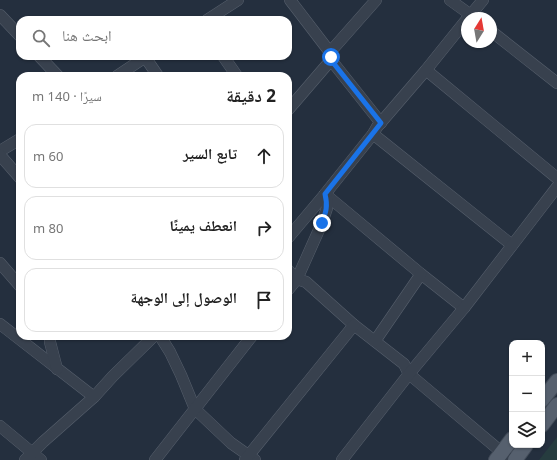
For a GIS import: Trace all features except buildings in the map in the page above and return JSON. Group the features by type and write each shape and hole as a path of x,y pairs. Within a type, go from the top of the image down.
{"main road":[{"path":"545,396 557,381"},
{"path":"545,421 557,405"},
{"path":"503,457 509,445"},
{"path":"515,460 524,448"}],"street":[{"path":"213,16 238,0"},
{"path":"290,0 381,123"},
{"path":"292,105 330,56 331,51 376,0"},
{"path":"450,0 464,12"},
{"path":"474,12 483,0"},
{"path":"0,15 16,32"},
{"path":"292,233 381,123 461,28"},
{"path":"497,36 557,83"},
{"path":"43,60 54,72"},
{"path":"123,72 141,60"},
{"path":"148,60 155,72"},
{"path":"226,60 234,72"},
{"path":"426,70 557,178"},
{"path":"373,134 512,245"},
{"path":"16,142 0,152 16,173"},
{"path":"342,460 409,374 464,308 557,186"},
{"path":"325,194 464,308"},
{"path":"292,286 298,279 322,223 327,208 325,194"},
{"path":"0,263 16,281"},
{"path":"292,274 298,279 306,282 354,325 404,364 409,374 503,457"},
{"path":"375,341 421,274"},
{"path":"0,324 16,337"},
{"path":"162,340 173,358 195,409 250,458 354,325"},
{"path":"20,340 94,397"},
{"path":"50,340 57,369"},
{"path":"29,456 94,397 150,340"},
{"path":"155,460 249,340"},
{"path":"0,426 29,456 41,460"}],"green space":[{"path":"557,437 557,460 539,460"}],"route":[{"path":"322,223 327,208 325,194 381,123 331,60 331,57"}]}
